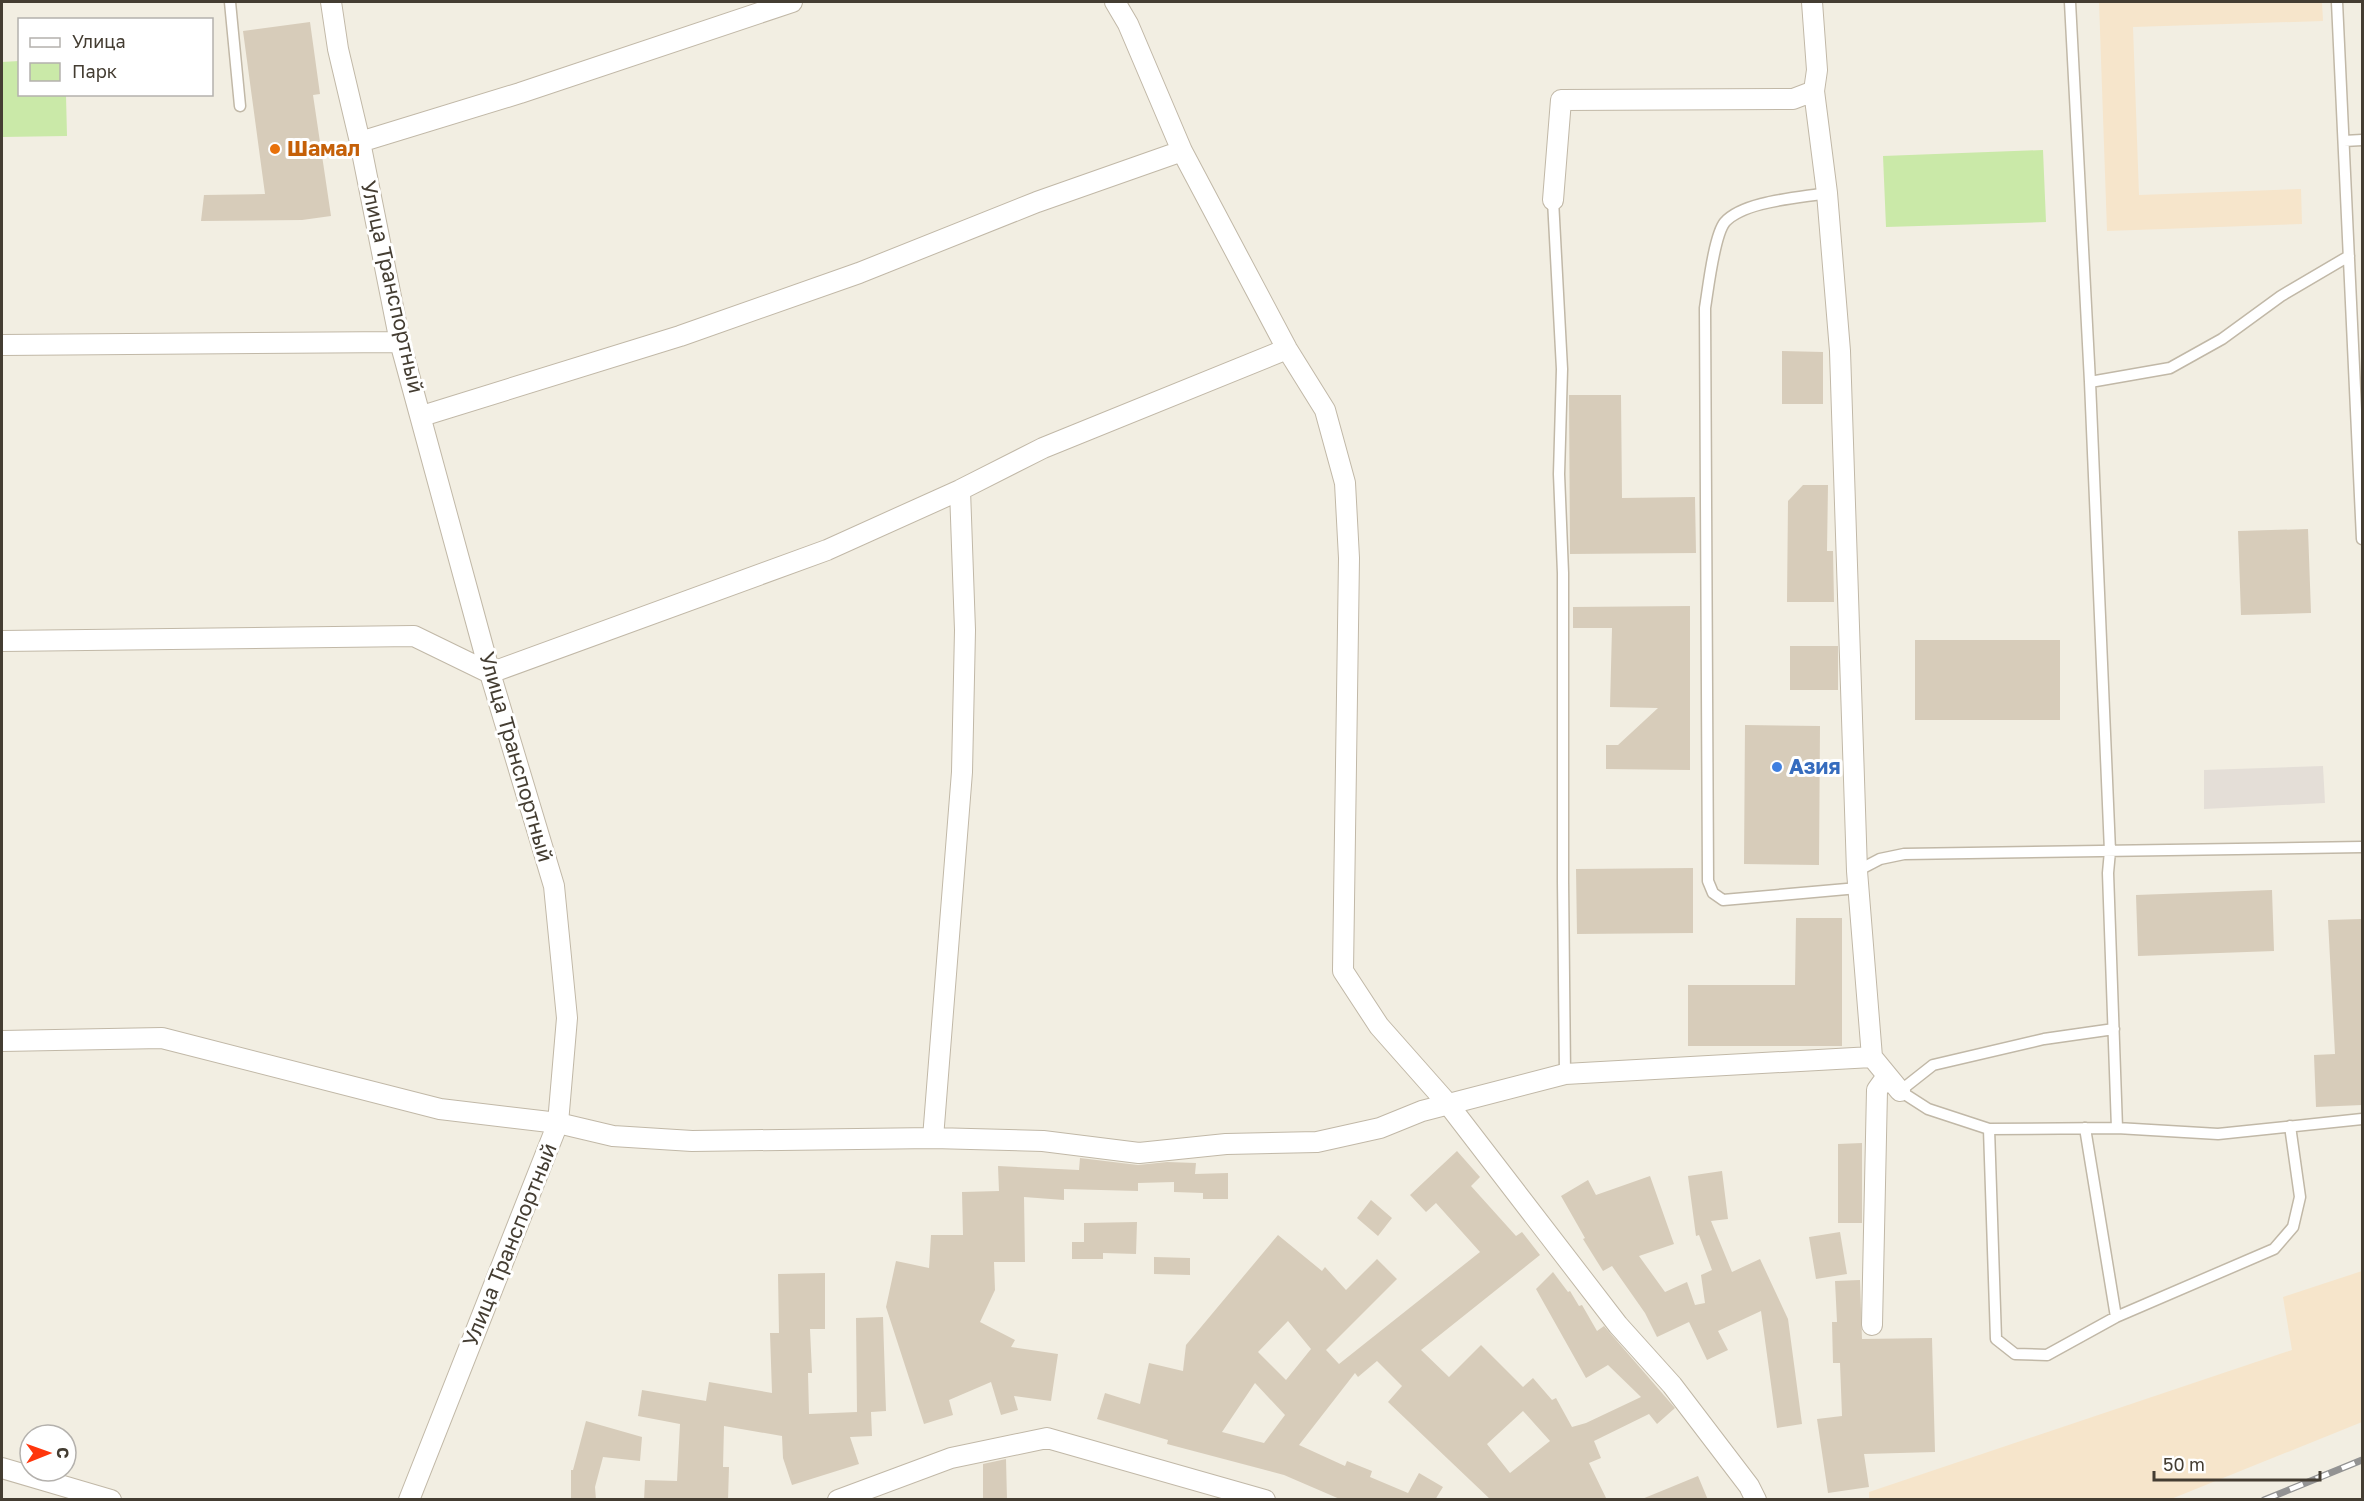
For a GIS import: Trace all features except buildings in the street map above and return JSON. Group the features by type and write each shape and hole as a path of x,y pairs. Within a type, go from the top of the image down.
{"street":[{"name":"Улица Транспортный","path":"331,2 338,49 360,142 400,342 422,416 490,673 554,886 567,1018 558,1123 409,1500"},
{"path":"360,142 519,93 792,2"},
{"path":"1115,2 1128,24 1182,151 1287,349 1326,410 1345,483 1349,558 1343,971 1379,1026 1448,1104 1618,1325 1672,1385 1749,1486 1756,1500"},
{"path":"1812,2 1817,69 1814,91 1827,193 1840,351 1858,879 1872,1057 1894,1084 1877,1090 1872,1325"},
{"path":"1553,200 1561,100 1793,99 1814,91"},
{"path":"422,416 691,332 859,273 1037,202 1182,151"},
{"path":"2,345 400,342"},
{"path":"2,641 414,636 490,673 827,550 960,490 1043,448 1287,349"},
{"path":"933,1138 962,772 966,630 960,490"},
{"path":"2,1041 162,1038 440,1109 558,1123 614,1136 692,1141 933,1138 1043,1141 1139,1153 1226,1144 1317,1142 1380,1128 1422,1111 1565,1074 1872,1057"},
{"path":"838,1500 951,1458 1047,1438 1265,1500"},
{"path":"2,1468 111,1500"}],"lane":[{"path":"230,2 240,106"},
{"path":"2070,2 2090,382 2110,851 2108,873 2117,1128"},
{"path":"2337,2 2360,430 2362,539"},
{"path":"2344,141 2362,140"},
{"path":"1827,193 1743,209 1724,223 1716,245 1707,298 1705,332 1708,881 1713,893 1723,900 1858,879 1880,859 1904,854 2362,847"},
{"path":"1553,200 1562,369 1559,474 1563,573 1565,1074"},
{"path":"2090,382 2170,368 2222,339 2281,296 2349,256"},
{"path":"2114,1029 2044,1039 1934,1065 1894,1084 1928,1109 1989,1129 2117,1128 2218,1134 2362,1119"},
{"path":"1989,1129 1996,1339 2015,1354 2047,1355 2116,1317 2274,1249 2293,1227 2300,1197 2290,1126"},
{"path":"2085,1128 2116,1317"}],"shaded area":[{"path":"2099,2 2322,2 2323,21 2133,27 2139,195 2301,189 2302,224 2107,231"},
{"path":"2323,766 2325,803 2204,809 2204,770"},
{"path":"2362,1271 2362,1422 2171,1499 1869,1499 1869,1492 2292,1350 2283,1297"}],"green space":[{"path":"18,61 18,96 66,96 67,136 2,137 2,62"},
{"path":"2043,150 2046,222 1886,227 1883,156"}],"railway":[{"path":"2264,1500 2362,1460"}],"place":[{"name":"Шамал","path":"275,149"},
{"name":"Азия","path":"1777,767"}]}
